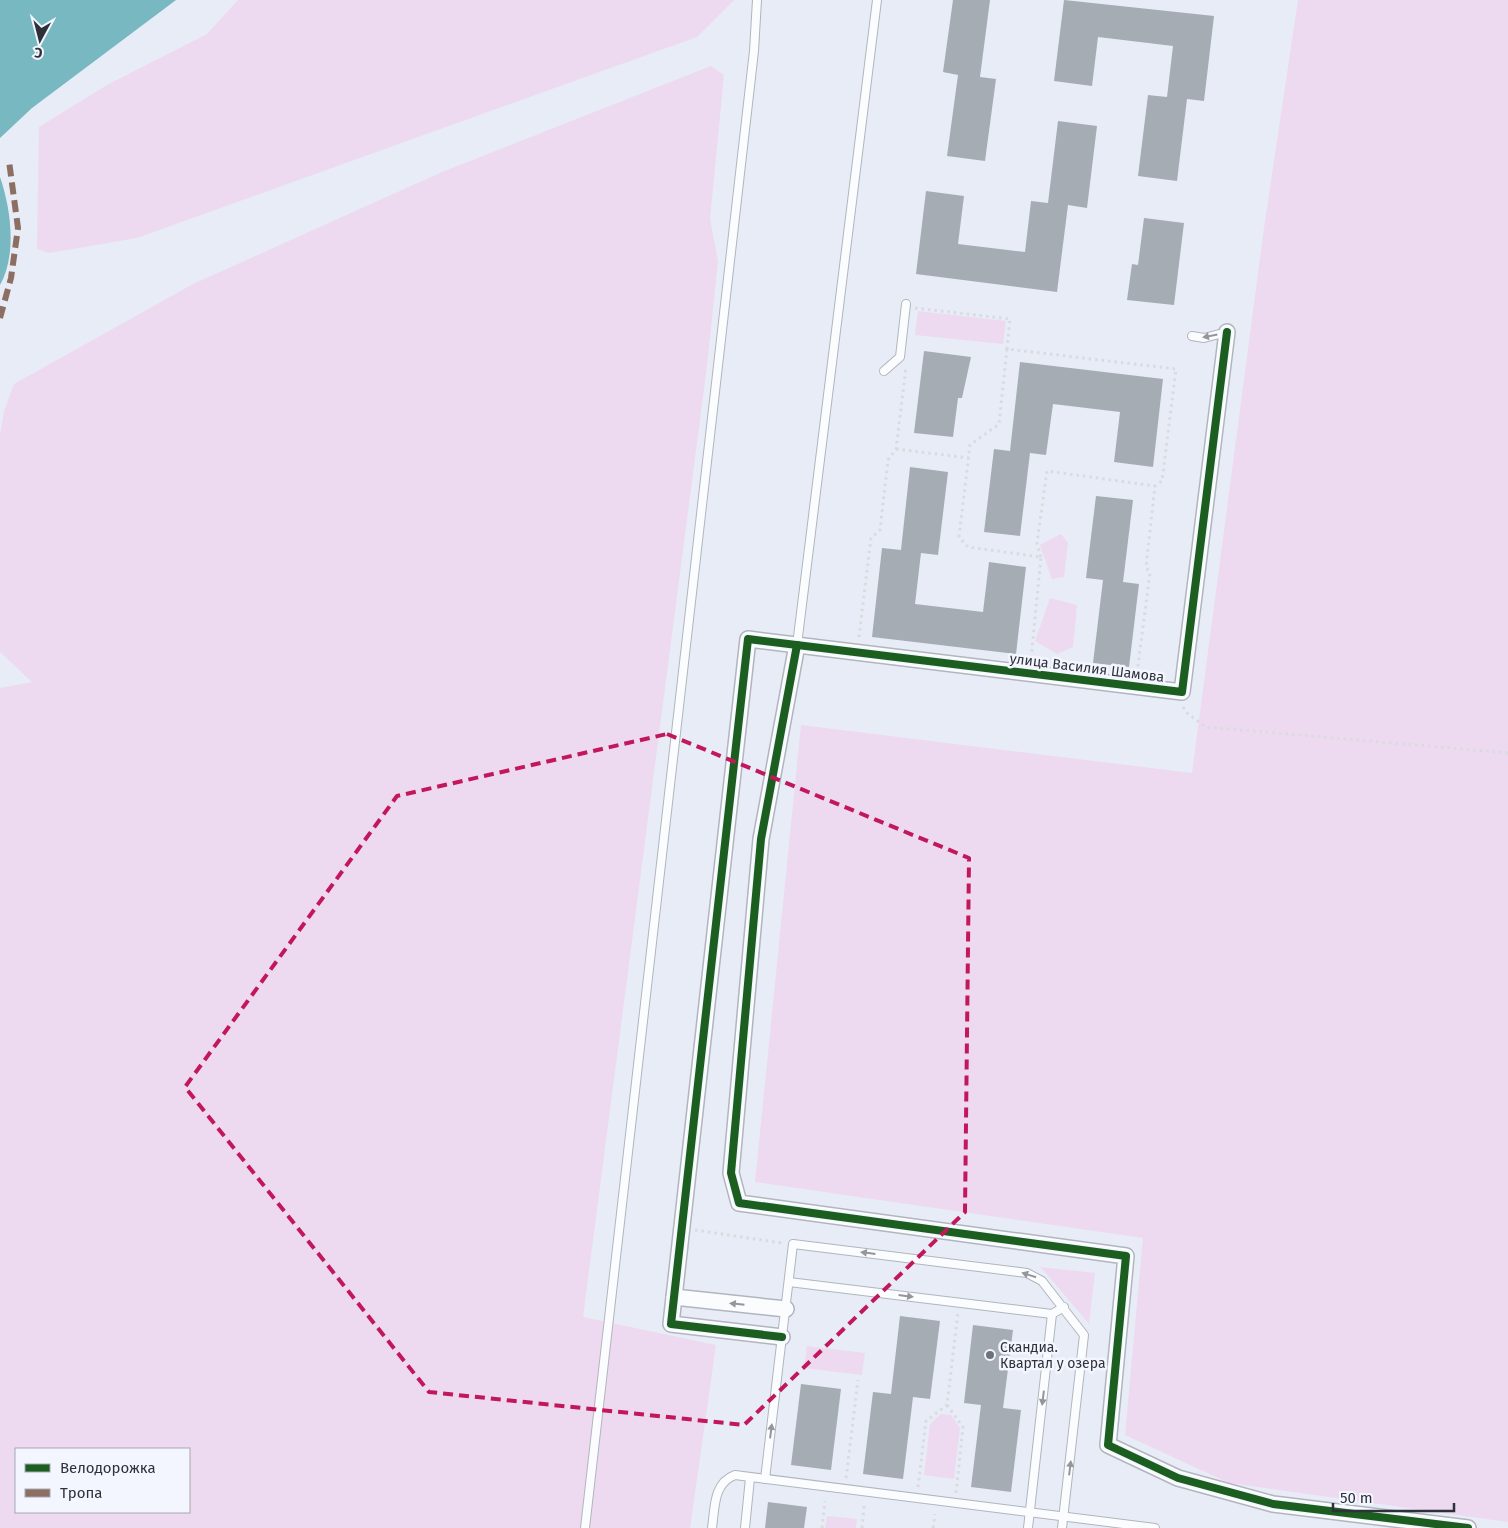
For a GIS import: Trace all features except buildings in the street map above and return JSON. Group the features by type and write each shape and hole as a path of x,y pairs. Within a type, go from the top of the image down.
{"street":[{"name":"улица Василия Шамова","path":"674,1297 748,639 1182,692 1227,332"},
{"path":"797,645 761,839 731,1173 740,1203 1126,1256 1108,1445 1178,1478 1273,1504 1468,1528"},
{"path":"782,1337 671,1324 674,1297 786,1309"}],"lane":[{"path":"585,1528 753,61 757,0"},
{"path":"797,645 877,0"},
{"path":"884,371 900,357 906,304"},
{"path":"1192,336 1204,338 1227,332"},
{"path":"765,1479 793,1244 1027,1273 1042,1281 1084,1335 1062,1528"},
{"path":"789,1282 1052,1314 1064,1307"},
{"path":"1028,1528 1052,1314"},
{"path":"712,1528 716,1495 720,1486 735,1475 1155,1528"},
{"path":"744,1528 750,1478"}],"path":[{"path":"912,317 914,307 1010,319 999,424 970,445 959,537 968,547 1042,557"},
{"path":"1007,348 1176,369 1162,481 1155,486 1047,471 1036,543 1042,557 1031,663"},
{"path":"859,640 871,538 880,530 888,460 896,449 906,364"},
{"path":"896,449 969,458"},
{"path":"1127,674 1137,674 1150,573 1146,567 1155,486"},
{"path":"1178,701 1188,714 1206,727 1508,754"},
{"path":"956,1495 963,1427 948,1405 958,1309"},
{"path":"846,1481 858,1380"},
{"path":"917,1490 926,1422 948,1405"},
{"path":"822,1528 825,1501"},
{"path":"862,1528 864,1506"},
{"path":"933,1528 935,1514"}],"highlighted area":[{"path":"667,734 969,858 965,1212 744,1425 429,1392 185,1087 397,796"}],"shaded area":[{"path":"238,0 734,0 697,37 137,238 49,253 37,249 39,127 107,85 207,34"},
{"path":"1298,0 1508,0 1508,1522 1229,1483 1125,1435 1143,1238 755,1182 801,725 1192,773 1264,228"},
{"path":"711,66 724,75 710,219 718,261 707,366 583,1317 716,1345 690,1528 0,1528 0,688 32,682 0,652 0,435 4,411 14,384 193,284 442,172"},
{"path":"918,311 1006,321 1003,344 915,335"},
{"path":"1061,534 1068,543 1064,577 1052,579 1040,545"},
{"path":"1050,598 1077,605 1073,647 1057,654 1035,641"},
{"path":"1040,1267 1095,1273 1089,1324 1045,1272"},
{"path":"807,1346 865,1353 862,1375 804,1368"},
{"path":"941,1414 951,1415 960,1428 954,1479 924,1475 930,1424"},
{"path":"827,1516 857,1519 856,1528 825,1528"}],"water":[{"path":"0,0 176,0 32,108 0,138"},
{"path":"0,177 7,203 10,246 9,260 0,285"}],"marked path":[{"path":"0,318 11,278 18,228 9,161"}],"cycle path":[{"path":"782,1337 671,1324 748,639 1182,692 1227,332"},
{"path":"797,645 761,839 731,1173 739,1203 1126,1256 1108,1445 1178,1478 1273,1504 1468,1528"}],"place":[{"name":"Скандиа. Квартал у озера","path":"990,1355"}]}
